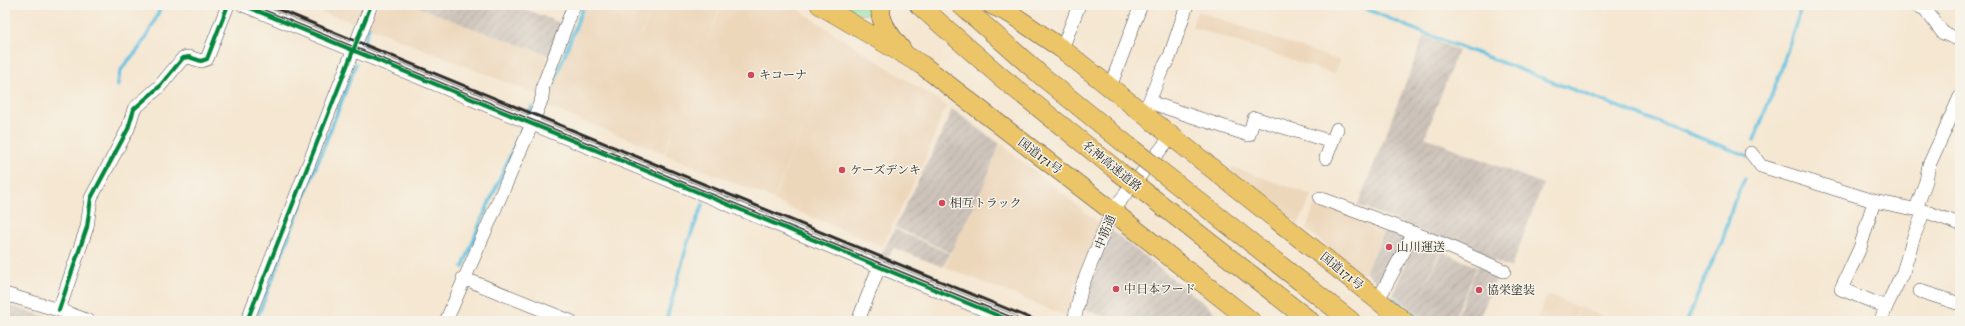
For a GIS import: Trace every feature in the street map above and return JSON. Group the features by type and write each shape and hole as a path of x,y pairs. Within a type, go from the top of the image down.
{"highway":[{"name":"国道171号","path":"820,5 922,66 1112,211 1251,321"},
{"path":"882,5 880,10 888,33 907,56"},
{"name":"名神高速道路","path":"919,5 1001,77 1119,172 1310,321"},
{"name":"名神高速道路","path":"961,5 981,24 1128,146 1351,321"},
{"name":"国道171号","path":"992,5 1011,14 1062,49 1110,87 1145,107 1172,135 1404,321"}],"street":[{"path":"62,314 87,228 92,198 128,129 134,109 159,87 183,58 189,57 201,61 207,59 228,5"},
{"path":"242,5 1011,321"},
{"path":"247,321 352,50 371,5"},
{"path":"446,321 527,122 542,94 574,5"},
{"path":"1062,49 1079,5"},
{"path":"1110,87 1141,5"},
{"path":"1187,5 1170,56 1145,107 1249,135 1254,118 1332,142"},
{"path":"1915,5 1925,9 1943,33 1960,40"},
{"path":"1881,321 1903,272 1914,236 1928,165 1960,97"},
{"path":"1326,158 1337,128"},
{"name":"中筋通","path":"1074,321 1082,286 1112,211 1172,135"},
{"path":"1751,153 1761,166 1874,201 1920,210 1960,224"},
{"path":"1320,198 1443,244 1504,271"},
{"path":"1874,201 1860,248 1841,289 1886,307"},
{"path":"1378,300 1413,234"},
{"path":"858,321 879,268"},
{"path":"463,278 570,321"},
{"path":"1920,291 1960,304"},
{"path":"5,294 62,314 88,321"}],"shaded area":[{"path":"298,5 356,5 375,13 378,5 413,5 551,57 538,95 368,27"},
{"path":"414,5 515,5 563,24 551,56"},
{"path":"586,5 653,5 721,5 701,58 722,5 792,5 841,38 773,199 665,154 677,120 664,153 545,106","holes":["653,5 642,34 655,40 641,34"]},
{"path":"1197,11 1340,61 1334,74 1192,27"},
{"name":"山川運送","path":"1424,36 1458,50 1425,137 1543,184 1511,268 1358,205"},
{"path":"841,38 946,105 923,165 882,246 773,201"},
{"path":"952,109 1000,144 986,180 951,253 895,227 942,134"},
{"path":"1001,144 1100,224 1074,287 1069,317 945,267 986,180"},
{"path":"1232,167 1312,195 1298,225 1228,171"},
{"path":"1317,199 1386,227 1363,275 1306,229"},
{"path":"1386,227 1405,236 1383,282 1377,282 1365,272"},
{"path":"895,229 950,254 943,267 894,248 883,265 877,262"},
{"path":"1111,230 1226,321 1113,321 1083,308 1087,290"},
{"path":"1415,241 1440,250 1416,308 1441,251 1477,267 1453,321 1426,321 1393,294"},
{"name":"協栄塗装","path":"1478,266 1498,275 1478,321 1455,321"},
{"path":"1548,294 1579,308 1573,321 1536,321"},
{"path":"5,305 50,317 51,320 5,321"},
{"path":"1580,307 1610,320 1616,321 1575,321"}],"green space":[{"path":"842,5 873,5 873,10 865,14 857,14"}],"waterway":[{"path":"118,86 123,67 138,50 145,39 162,5"},
{"path":"546,92 552,87 584,5"},
{"path":"1357,5 1421,32 1748,156"},
{"path":"1754,140 1779,76 1802,5"},
{"path":"362,49 369,27"},
{"path":"256,321 356,64"},
{"path":"463,267 481,221 532,107"},
{"path":"1687,321 1706,275 1722,242 1734,202 1745,178"},
{"path":"666,321 688,242 703,204"},
{"path":"1393,298 1422,321"}],"railway":[{"path":"250,5 1019,321"},
{"path":"268,5 1037,321"}],"cycle path":[{"path":"59,310 87,227 91,198 128,129 134,109 159,87 183,58 189,57 201,61 207,59 228,5"},
{"path":"243,5 1011,321"},
{"path":"247,321 371,5"}],"place":[{"name":"キコーナ","path":"751,75"},
{"name":"ケーズデンキ","path":"842,170"},
{"name":"相互トラック","path":"942,203"},
{"name":"山川運送","path":"1389,247"},
{"name":"中日本フード","path":"1116,289"},
{"name":"協栄塗装","path":"1479,290"}]}
